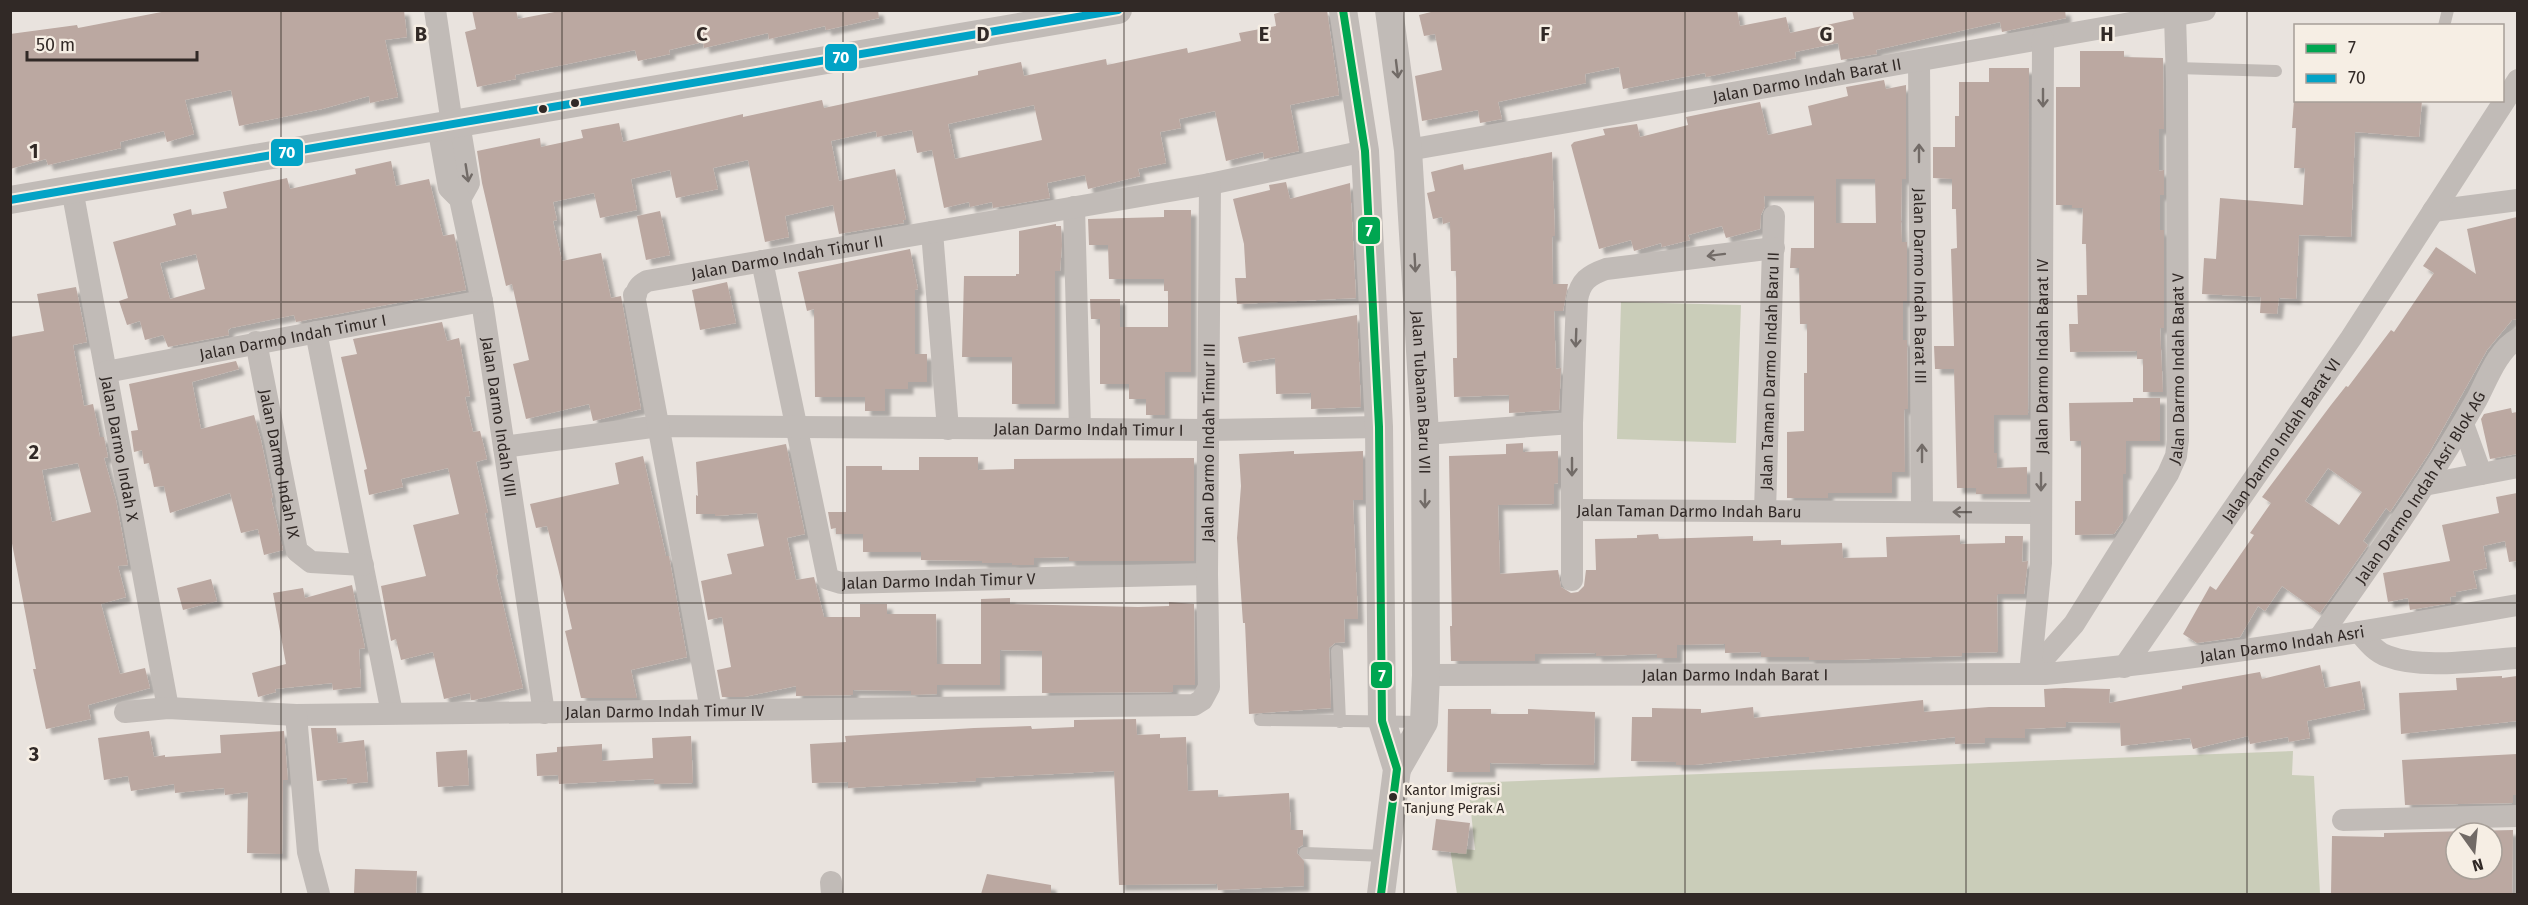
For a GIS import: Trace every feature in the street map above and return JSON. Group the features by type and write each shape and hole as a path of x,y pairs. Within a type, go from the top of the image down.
{"street":[{"path":"435,10 450,125"},
{"path":"10,200 1118,10"},
{"path":"1343,10 1365,151 1379,427 1382,721 1397,769 1382,894"},
{"name":"Jalan Tubanan Baru VII","path":"1389,10 1408,150 1425,434 1426,675 1424,722 1397,769"},
{"name":"Jalan Darmo Indah Barat II","path":"1408,150 2043,39 2120,18 2175,16 2205,10"},
{"name":"Jalan Darmo Indah Barat V","path":"2037,674 2074,624 2168,474 2176,456 2177,68 2175,16"},
{"name":"Jalan Darmo Indah Barat IV","path":"2037,674 2041,562 2043,39"},
{"name":"Jalan Darmo Indah Barat III","path":"1919,61 1922,511"},
{"name":"Jalan Darmo Indah Barat VI","path":"2504,100 2517,80"},
{"name":"Jalan Darmo Indah Barat VI","path":"2124,667 2350,338 2503,102"},
{"name":"Jalan Darmo Indah VIII","path":"450,125 469,183 460,200 482,301 544,713"},
{"name":"Jalan Darmo Indah Timur II","path":"711,710 634,295 637,289 647,281 1210,184 1365,151"},
{"name":"Jalan Darmo Indah Timur III","path":"1202,700 1209,687 1207,574 1210,184"},
{"name":"Jalan Darmo Indah X","path":"72,189 168,708"},
{"path":"2433,211 2517,200"},
{"path":"1074,207 1080,429"},
{"path":"1774,216 1774,248"},
{"path":"932,232 948,429"},
{"name":"Jalan Taman Darmo Indah Baru II","path":"1572,423 1577,300 1583,281 1606,269 1774,248 1765,511"},
{"path":"762,261 797,427"},
{"name":"Jalan Darmo Indah Timur I","path":"106,372 482,301"},
{"path":"316,332 392,713"},
{"name":"Jalan Darmo Indah Asri Blok AG","path":"2320,637 2424,485 2463,424 2504,351 2517,339"},
{"name":"Jalan Darmo Indah IX","path":"256,342 297,551 311,562 363,565"},
{"path":"1425,434 1572,423"},
{"name":"Jalan Taman Darmo Indah Baru","path":"1572,423 1572,510 2041,513"},
{"path":"2463,424 2481,474"},
{"name":"Jalan Darmo Indah Timur I","path":"504,447 659,426 1209,430 1379,427"},
{"name":"Jalan Darmo Indah Timur V","path":"797,427 825,570 828,579 834,582 1207,574"},
{"path":"2424,485 2517,467"},
{"path":"1572,510 1572,580"},
{"name":"Jalan Darmo Indah Asri","path":"2037,674 2124,667 2359,632 2517,605"},
{"path":"2359,632 2376,650 2387,656 2407,660 2430,662 2517,658"},
{"name":"Jalan Darmo Indah Barat I","path":"1426,675 2037,674"},
{"name":"Jalan Darmo Indah Timur IV","path":"125,712 168,708 296,716 392,713 1186,706 1202,700"},
{"path":"296,716 308,852 319,894"},
{"path":"2343,820 2517,816"}],"lane":[{"path":"2177,68 2276,71"},
{"path":"1337,651 1340,722"},
{"path":"1260,720 1424,722"},
{"path":"1305,853 1386,855"}],"green space":[{"path":"1621,302 1741,305 1736,443 1617,439"},
{"path":"2293,751 2292,775 2314,776 2320,894 1457,894 1450,848 1475,850 1468,783"}],"building":[{"path":"172,10 404,10 407,37 385,40 398,97 370,103 369,96 322,109 239,126 231,90 185,100 194,134 167,142 164,131 120,142 121,148 48,165 46,159 10,169 10,34 77,25 78,28"},
{"path":"472,10 516,10 518,19 565,10 878,10 879,18 826,30 825,26 769,39 768,33 704,48 703,42 669,50 670,54 638,61 635,50 515,75 516,79 477,87 465,32 476,29"},
{"path":"1287,10 1327,10 1339,95 1290,105 1299,151 1264,159 1263,152 1226,161 1215,111 1179,119 1181,128 1160,132 1166,163 1138,169 1140,176 1088,189 1085,175 1047,183 1050,198 993,208 992,202 970,207 969,202 944,208 932,150 917,153 912,130 877,137 876,131 831,141 839,181 895,169 906,220 903,220 904,223 839,234 833,205 785,216 789,237 765,242 748,160 713,168 718,189 676,198 670,170 631,179 637,210 600,218 594,193 553,202 557,220 553,221 562,261 601,253 611,298 621,296 641,409 593,421 589,404 526,419 513,364 529,360 512,284 506,286 482,183 477,151 540,138 541,147 583,138 581,130 619,123 623,142 743,114 743,117 822,100 824,108 978,75 978,71 1021,62 1024,76 1106,59 1107,65 1187,48 1188,53 1241,41 1239,33 1276,26 1274,14","holes":["1034,105 1042,140 955,159 948,124"]},
{"path":"1439,10 1737,10 1740,26 1786,17 1790,33 1854,19 1852,10 2065,10 2066,18 2002,32 2000,22 1876,50 1877,54 1841,60 1838,43 1795,52 1796,58 1706,77 1705,73 1623,89 1619,67 1585,74 1586,83 1498,102 1502,119 1480,123 1478,110 1422,121 1415,76 1442,70 1435,34 1424,36 1419,15"},
{"path":"2080,51 2124,51 2124,57 2163,58 2164,129 2159,129 2159,171 2164,170 2164,195 2160,195 2160,230 2164,230 2164,328 2160,328 2163,392 2143,392 2143,359 2137,359 2137,351 2070,352 2069,324 2078,324 2077,295 2087,295 2086,244 2082,244 2083,208 2056,205 2056,87 2080,87"},
{"path":"1989,68 2029,68 2028,415 1994,415 1994,453 1997,453 1997,468 2027,467 2027,494 1976,494 1976,488 1957,488 1954,369 1935,369 1934,346 1954,346 1951,249 1957,248 1956,209 1952,209 1952,179 1933,178 1933,147 1955,147 1955,116 1959,116 1959,82 1989,82"},
{"path":"1884,80 1886,89 1906,85 1906,179 1902,179 1901,222 1902,242 1907,242 1907,301 1903,301 1903,340 1907,340 1908,409 1904,409 1905,472 1892,472 1892,493 1828,493 1828,498 1787,498 1787,432 1804,431 1804,373 1807,373 1807,324 1800,324 1799,268 1790,268 1791,248 1814,248 1814,196 1764,196 1765,206 1761,215 1760,229 1726,238 1722,226 1688,235 1690,240 1662,247 1661,243 1634,251 1631,240 1599,249 1571,145 1574,142 1605,135 1603,129 1637,124 1640,137 1688,125 1686,117 1760,102 1768,135 1812,125 1808,106 1848,96 1846,87","holes":["1836,179 1875,179 1876,223 1836,223"]},
{"path":"2294,100 2294,102 2422,102 2419,137 2355,132 2351,237 2299,235 2296,299 2279,298 2277,314 2260,313 2261,297 2202,294 2204,258 2216,259 2220,198 2303,205 2305,168 2294,168 2296,128 2292,128"},
{"path":"1552,152 1555,236 1552,236 1553,284 1568,284 1563,311 1554,311 1556,369 1561,368 1559,410 1509,413 1509,395 1454,397 1453,358 1457,358 1456,271 1451,271 1450,222 1443,224 1442,217 1433,219 1427,193 1435,191 1431,172 1463,164 1464,170"},
{"path":"391,161 396,186 429,179 443,236 454,234 466,290 296,322 294,315 231,328 228,330 229,335 168,347 163,335 145,340 140,321 127,325 119,301 128,298 113,242 176,225 173,214 191,209 192,215 227,208 223,192 287,178 290,189 356,174 355,169","holes":["196,254 205,289 170,299 160,263"]},
{"path":"1286,182 1290,199 1350,183 1356,298 1237,304 1235,278 1246,278 1244,244 1233,199 1270,190 1269,185"},
{"path":"1164,210 1191,210 1191,372 1165,372 1165,415 1146,415 1146,399 1129,399 1129,384 1100,384 1100,319 1091,319 1090,299 1120,299 1120,327 1168,327 1168,291 1164,291 1164,279 1109,279 1108,245 1089,245 1088,219 1164,217"},
{"path":"660,211 670,255 646,260 637,216"},
{"path":"2517,217 2517,319 2512,320 2487,350 2429,453 2390,512 2386,508 2363,541 2368,545 2320,613 2282,586 2265,611 2258,606 2240,637 2197,643 2183,634 2210,586 2216,590 2254,535 2250,533 2271,503 2262,497 2346,386 2348,387 2391,330 2394,332 2434,273 2423,266 2436,247 2476,274 2467,229","holes":["2328,468 2362,492 2339,525 2305,501"]},
{"path":"1056,224 1056,226 1061,226 1062,245 1060,271 1055,271 1055,404 1012,404 1012,357 962,357 964,276 1016,276 1019,274 1019,231"},
{"path":"910,249 918,289 915,290 915,354 927,354 927,382 908,382 908,389 885,389 885,411 865,411 865,397 815,397 814,309 807,311 798,272"},
{"path":"727,282 736,323 700,330 692,290"},
{"path":"76,287 87,342 73,345 84,406 93,404 100,437 104,437 108,457 104,458 116,500 128,565 118,566 126,597 101,604 120,674 145,668 150,688 88,705 91,719 46,729 33,669 36,669 10,533 10,337 44,331 37,294","holes":["78,463 91,512 52,522 42,470"]},
{"path":"1357,315 1361,407 1311,409 1311,393 1276,394 1275,358 1243,363 1238,337"},
{"path":"442,322 447,341 459,338 470,396 465,397 473,432 480,431 487,459 476,462 488,513 485,513 498,574 496,575 523,688 474,700 471,700 470,693 444,699 433,652 401,660 396,639 391,641 381,586 426,576 413,525 459,514 448,468 401,479 403,487 369,495 364,470 367,469 341,357 357,354 353,339"},
{"path":"236,361 239,369 192,382 201,429 254,415 283,550 264,555 258,529 241,533 230,493 170,513 164,486 154,487 149,463 144,464 142,450 134,452 131,431 138,430 129,384"},
{"path":"2133,398 2160,398 2160,441 2126,441 2123,521 2114,534 2075,535 2075,501 2081,501 2081,441 2070,441 2069,403 2133,402"},
{"path":"2511,408 2512,413 2517,412 2517,454 2490,459 2481,419 2484,414"},
{"path":"1523,443 1523,452 1558,451 1558,483 1554,484 1554,504 1498,505 1500,574 1558,570 1561,587 1571,593 1578,592 1584,586 1586,570 1596,570 1595,539 1637,538 1637,535 1658,534 1659,539 1753,536 1753,541 1781,540 1781,545 1842,543 1843,558 1887,557 1886,537 1960,535 1960,544 2005,543 2005,536 2023,536 2022,562 2028,561 2024,594 1997,594 1998,652 1962,653 1962,656 1809,660 1809,657 1761,657 1761,652 1725,653 1725,644 1677,645 1677,658 1657,658 1657,654 1596,656 1596,653 1535,654 1535,661 1451,661 1449,456 1506,454 1506,444"},
{"path":"786,444 805,534 787,538 796,580 814,577 824,617 860,617 860,604 887,604 887,614 936,614 937,664 981,664 981,599 1010,598 1010,604 1138,607 1169,606 1169,602 1194,604 1195,685 1173,685 1173,692 1042,693 1042,651 1000,650 1000,685 937,685 937,694 911,695 911,691 853,690 853,695 796,696 796,686 744,697 722,697 717,670 731,667 722,617 708,620 701,581 732,574 727,554 764,546 757,513 715,516 715,514 696,514 696,495 698,496 696,462"},
{"path":"1294,451 1294,454 1363,451 1363,500 1353,500 1358,619 1344,619 1345,642 1335,643 1329,648 1331,708 1249,714 1245,623 1243,623 1237,538 1241,486 1239,454"},
{"path":"643,456 666,556 669,556 687,657 631,670 637,698 581,698 565,631 572,629 547,526 536,528 530,504 619,484 615,463"},
{"path":"919,457 978,457 978,470 1014,469 1014,459 1194,458 1194,561 1069,561 1069,557 1034,558 1034,565 1012,565 1012,563 982,563 982,561 921,560 921,552 863,552 863,534 836,534 836,528 831,529 828,512 846,512 846,466 882,466 882,470 919,470"},
{"path":"2517,493 2517,561 2509,562 2505,541 2483,546 2487,568 2473,571 2477,588 2456,592 2456,596 2450,597 2451,603 2410,610 2408,598 2388,602 2383,573 2450,561 2442,525 2499,513 2496,497"},
{"path":"211,579 217,601 183,610 177,588"},
{"path":"352,585 365,648 359,649 361,687 333,690 332,683 275,689 276,692 258,697 252,673 286,664 273,593 303,588 305,598"},
{"path":"2320,665 2325,688 2360,681 2365,709 2307,721 2310,738 2289,742 2288,737 2250,744 2248,736 2193,749 2190,738 2121,746 2120,723 2066,722 2066,727 2025,729 2025,738 1985,738 1985,743 1955,744 1955,737 1694,765 1676,765 1676,762 1631,761 1632,717 1652,717 1652,708 1701,709 1701,713 1753,707 1754,718 1923,700 1924,712 1989,707 2045,707 2044,689 2064,688 2110,689 2109,703 2182,689 2182,686 2209,681 2260,672 2262,679"},
{"path":"2502,676 2502,678 2517,676 2517,721 2401,734 2399,693 2457,690 2456,678"},
{"path":"1448,709 1491,709 1491,714 1528,714 1528,709 1595,712 1594,765 1490,763 1490,772 1447,772"},
{"path":"1136,719 1137,735 1160,734 1160,738 1186,737 1188,791 1218,790 1218,797 1289,793 1291,830 1303,830 1303,845 1298,848 1297,853 1304,861 1304,886 1218,890 1217,884 1119,885 1114,771 976,778 976,781 848,788 848,782 812,783 810,744 846,742 845,736 974,728 1074,727 1074,720"},
{"path":"311,728 336,728 338,743 364,740 368,782 347,784 347,778 317,781"},
{"path":"149,731 154,757 165,755 165,757 221,753 220,735 284,731 288,780 283,780 282,854 247,853 248,792 225,795 224,788 175,793 174,784 131,791 128,776 104,780 98,738"},
{"path":"691,736 693,783 654,784 654,779 559,784 558,775 537,776 536,754 557,752 557,747 602,744 602,761 653,758 652,738"},
{"path":"467,750 469,785 438,787 436,752"},
{"path":"2517,754 2517,795 2513,795 2513,803 2405,805 2402,760"},
{"path":"1436,819 1470,823 1466,854 1432,850"},
{"path":"2504,830 2513,830 2512,894 2331,894 2332,836 2384,837 2384,833 2444,832 2444,881 2504,881"},
{"path":"355,869 417,871 416,894 354,894"},
{"path":"987,874 1051,885 1051,894 981,894"}],"transit line":[{"name":"70","path":"10,200 1118,10"},
{"name":"7","path":"1343,10 1365,151 1379,427 1382,721 1397,769 1381,894"}],"place":[{"name":"Kantor Imigrasi Tanjung Perak A","path":"1393,797"}]}
